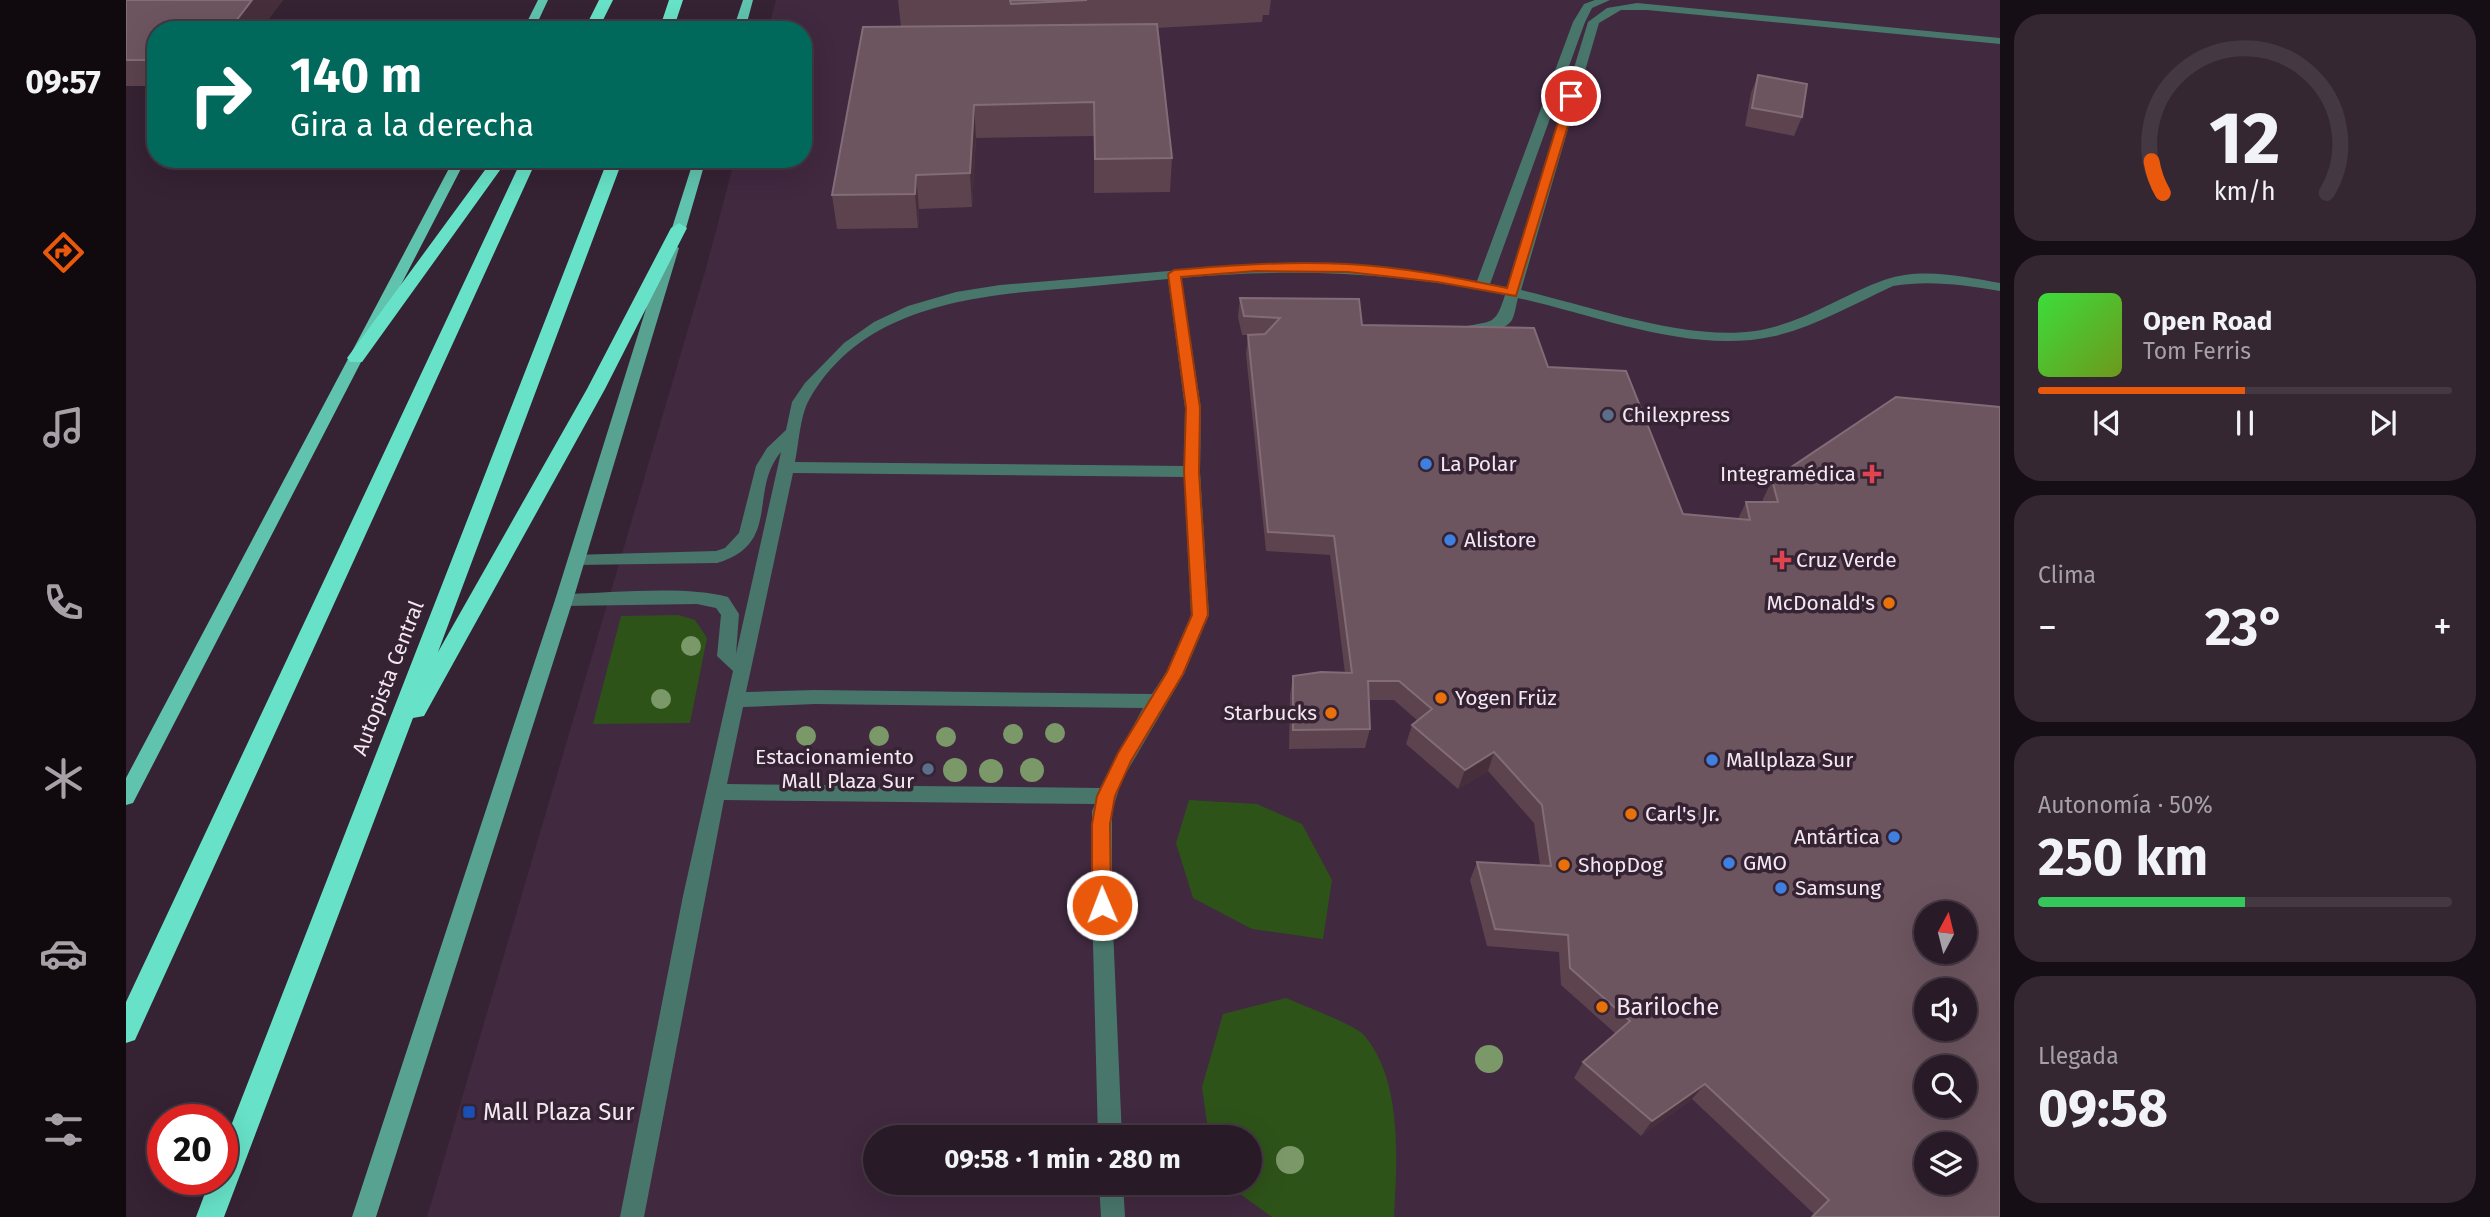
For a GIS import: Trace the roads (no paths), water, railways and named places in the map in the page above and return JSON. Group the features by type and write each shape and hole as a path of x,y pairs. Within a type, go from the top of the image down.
{"highway":[{"path":"596,21 606,0"},
{"path":"669,21 676,0"},
{"path":"356,358 494,168"},
{"path":"126,1031 526,168"},
{"name":"Autopista Central","path":"210,1217 613,168"},
{"path":"376,783 596,389 679,228"}],"main road":[{"path":"532,21 543,0"},
{"path":"742,21 748,0"},
{"path":"126,797 455,168"},
{"path":"364,1217 564,600 697,168"}],"lane":[{"path":"1482,286 1579,22 1588,6 1605,0"},
{"path":"1644,0 2000,31"},
{"path":"1458,330 1493,327 1505,319 1594,22 1605,10 1623,5 2000,41"},
{"path":"632,1217 693,896 718,792 784,467 800,401 821,371 859,338 914,309 978,292 1256,267 1348,268 1426,276 1482,286 1683,334 1732,337 1784,329 1889,283 1906,279 1944,278 2000,287"},
{"path":"1110,1125 1101,824 1106,796 1124,758 1175,674 1200,615 1192,472 1193,408 1174,274"},
{"path":"576,559 717,557 732,553 749,530 764,466 792,432"},
{"path":"784,467 1192,472"},
{"path":"564,600 697,598 722,602 727,606 731,619 725,646 726,656 742,669"},
{"path":"736,700 815,697 1157,701"},
{"path":"718,792 1106,796"},
{"path":"1112,1195 1113,1217"}],"place":[{"name":"Chilexpress","path":"1608,415"},
{"name":"La Polar","path":"1426,464"},
{"name":"Integramédica","path":"1872,474"},
{"name":"Alistore","path":"1450,540"},
{"name":"Cruz Verde","path":"1782,560"},
{"name":"McDonald's","path":"1889,603"},
{"name":"Yogen Früz","path":"1441,698"},
{"name":"Starbucks","path":"1331,713"},
{"name":"Mallplaza Sur","path":"1712,760"},
{"name":"Estacionamiento Mall Plaza Sur","path":"928,769"},
{"name":"Carl's Jr.","path":"1631,814"},
{"name":"Antártica","path":"1894,837"},
{"name":"GMO","path":"1729,863"},
{"name":"ShopDog","path":"1564,865"},
{"name":"Samsung","path":"1781,888"},
{"name":"Bariloche","path":"1602,1007"},
{"name":"Mall Plaza Sur","path":"469,1112"}]}
